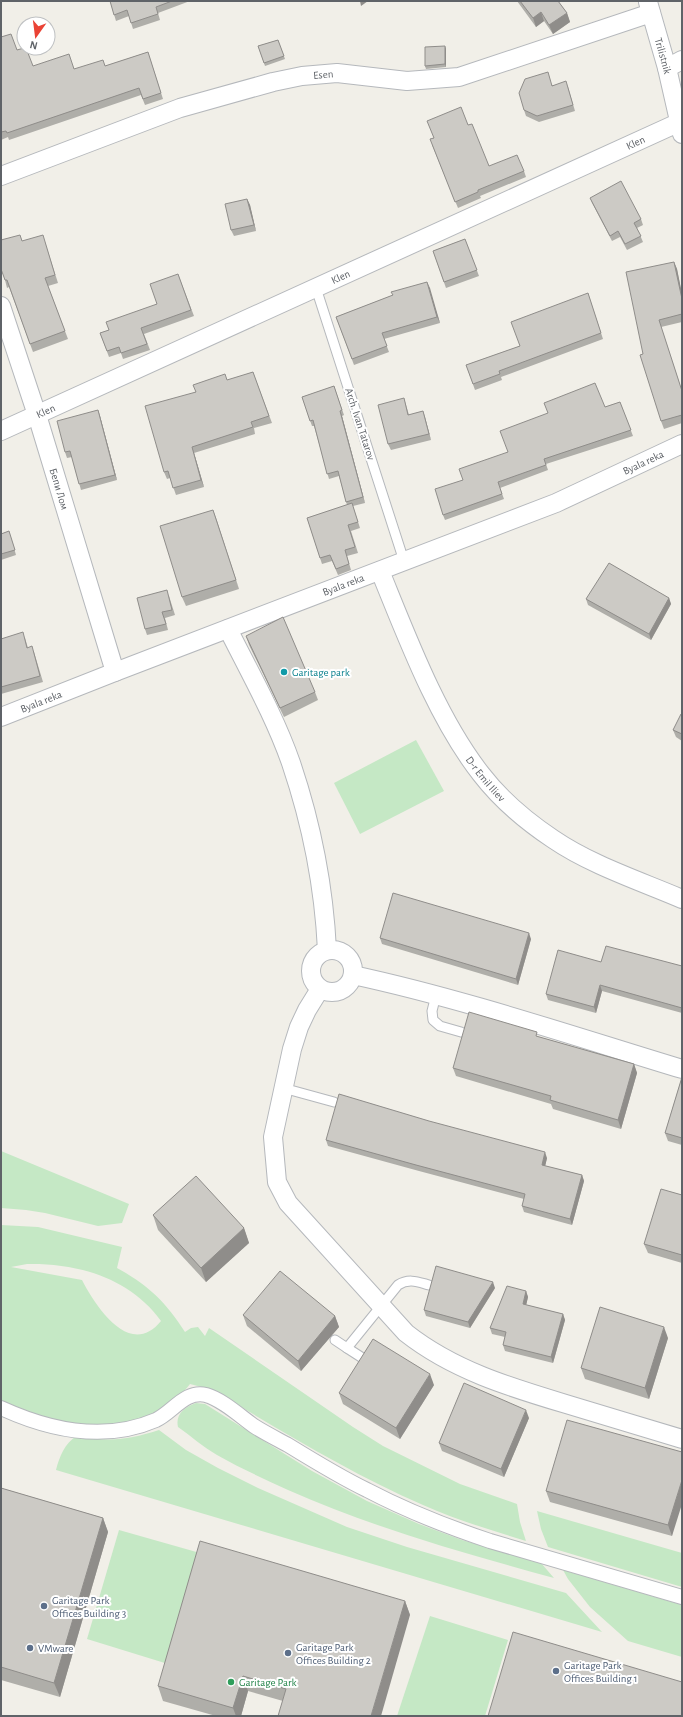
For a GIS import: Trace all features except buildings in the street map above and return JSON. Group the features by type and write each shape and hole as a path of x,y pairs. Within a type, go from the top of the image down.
{"street":[{"name":"Trilistnik","path":"649,7 675,64 681,128"},
{"name":"Esen","path":"1,176 180,108 273,82 302,76 337,74 407,81 460,77 649,7"},
{"name":"Klen","path":"1,431 316,288 681,128"},
{"name":"Бепи Лом","path":"1,306 37,415 115,672"},
{"name":"Byala reka","path":"1,717 556,503 682,444"},
{"name":"D-r Emil Iliev","path":"380,571 410,643 438,702 459,741 487,780 513,809 554,840 599,864 682,899"},
{"path":"228,629 270,714 291,763 321,882 327,950"},
{"path":"327,950 335,950 343,953 349,958 353,966 353,975 350,982 344,988 337,992 328,992 320,989 314,983 311,976 311,967 319,954 327,950"},
{"path":"353,975 406,986 682,1069"},
{"path":"320,989 307,1010 299,1027 292,1049 273,1137 277,1182 288,1203 406,1333 425,1348 448,1361 501,1384 682,1439"},
{"path":"1,1408 33,1421 54,1427 98,1432 119,1430 157,1420 185,1398 196,1394 205,1395 218,1401 257,1427 366,1490 411,1511 490,1541 682,1597"}],"lane":[{"name":"Arch. Ivan Tatarov","path":"316,288 404,561"},
{"path":"436,995 432,1011 433,1020 440,1026 461,1032"},
{"path":"283,1088 334,1102"},
{"path":"347,1348 398,1285 411,1280 429,1285"},
{"path":"335,1340 361,1357"}],"green space":[{"path":"416,740 444,791 360,834 334,783"},
{"path":"1,1151 129,1204 122,1223 98,1226 45,1213 1,1208"},
{"path":"1,1225 38,1227 122,1247 117,1268 128,1274 156,1295 171,1312 185,1332 191,1328 198,1327 205,1336 209,1328 383,1446 460,1484 517,1504 520,1522 526,1541 448,1515 396,1493 316,1451 213,1390 190,1384 171,1404 152,1415 125,1422 96,1425 68,1424 1,1402","holes":["27,1264 46,1264 84,1270 102,1276 134,1294 148,1306 161,1321 149,1331 138,1334 126,1332 115,1325 105,1315 82,1280 11,1267"]},
{"path":"196,1403 205,1404 312,1471 367,1501 419,1524 462,1540 541,1563 554,1578 386,1528 320,1504 252,1473 212,1452 178,1427 177,1422 179,1415 185,1409"},
{"path":"159,1430 186,1450 218,1468 258,1488 347,1527 407,1547 566,1593 602,1632 56,1470 66,1446 77,1436 99,1439 119,1439 138,1436"},
{"path":"537,1511 682,1553 682,1587 548,1547 541,1529"},
{"path":"119,1530 200,1553 168,1664 87,1639"},
{"path":"563,1570 682,1605 682,1657 628,1641 590,1607 568,1579"},
{"path":"430,1616 508,1640 485,1716 397,1716"}],"place":[{"name":"Garitage park","path":"284,672"},
{"name":"Garitage Park Offices Building 3","path":"44,1606"},
{"name":"VMware","path":"30,1648"},
{"name":"Garitage Park Offices Building 2","path":"288,1653"},
{"name":"Garitage Park Offices Building 1","path":"556,1671"},
{"name":"Garitage Park","path":"231,1682"}]}
